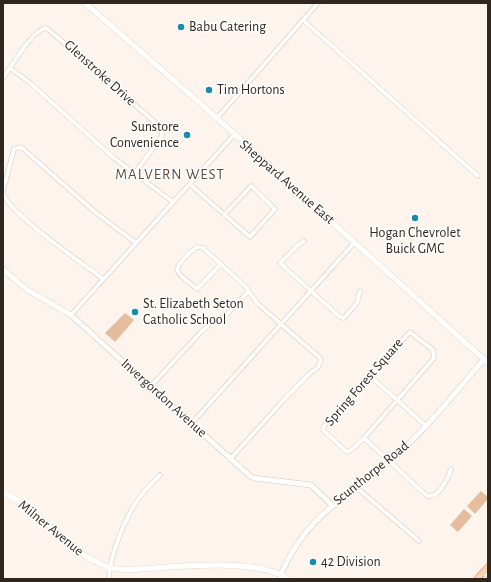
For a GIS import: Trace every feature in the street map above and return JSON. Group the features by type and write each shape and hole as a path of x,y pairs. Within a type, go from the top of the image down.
{"main road":[{"name":"Sheppard Avenue East","path":"85,3 217,118 486,361"},
{"name":"Milner Avenue","path":"3,492 24,504 76,550 109,568 127,570 251,566 280,574 288,579"},
{"path":"477,579 486,572"}],"street":[{"path":"217,118 318,3"},
{"path":"303,20 478,176"},
{"name":"Glenstroke Drive","path":"3,78 25,47 43,29 49,30 68,44 158,124 162,130 162,136 134,174"},
{"path":"10,68 29,82 134,174 173,202"},
{"path":"71,315 234,134"},
{"path":"103,279 39,230 6,202 3,192 14,149 21,147 95,212 136,243"},
{"path":"190,184 224,215 250,237 275,209 251,186 224,215"},
{"path":"304,241 298,245 280,264 342,319 357,303 360,290"},
{"path":"192,423 355,242"},
{"path":"221,264 197,289 181,276 177,270 178,267 197,247 203,248 221,264 249,291 258,304 319,357 320,364 281,403 231,458"},
{"name":"Invergordon Avenue","path":"3,269 26,288 71,315 254,478 311,485 332,505"},
{"path":"151,386 200,333 211,323 224,317 249,291"},
{"name":"Spring Forest Square","path":"410,332 413,332 433,350 434,358 364,438 347,452 324,430 324,426 369,376 410,332"},
{"name":"Scunthorpe Road","path":"280,574 300,538 332,505 389,462 486,361"},
{"path":"369,376 425,425"},
{"path":"364,438 427,496 431,497 435,495 448,479 451,469"},
{"path":"109,579 109,568 133,508 160,475"},
{"path":"356,487 419,541"}],"shaded area":[{"path":"125,313 134,320 115,342 105,333"},
{"path":"481,491 488,497 488,499 475,514 467,506"},
{"path":"464,509 472,516 458,532 450,525"}],"place":[{"name":"Babu Catering","path":"181,27"},
{"name":"Tim Hortons","path":"209,90"},
{"name":"Sunstore Convenience","path":"187,135"},
{"name":"Hogan Chevrolet Buick GMC","path":"415,218"},
{"name":"St. Elizabeth Seton Catholic School","path":"135,312"},
{"name":"42 Division","path":"313,562"}],"district":[{"name":"MALVERN WEST","path":"170,174"}]}
